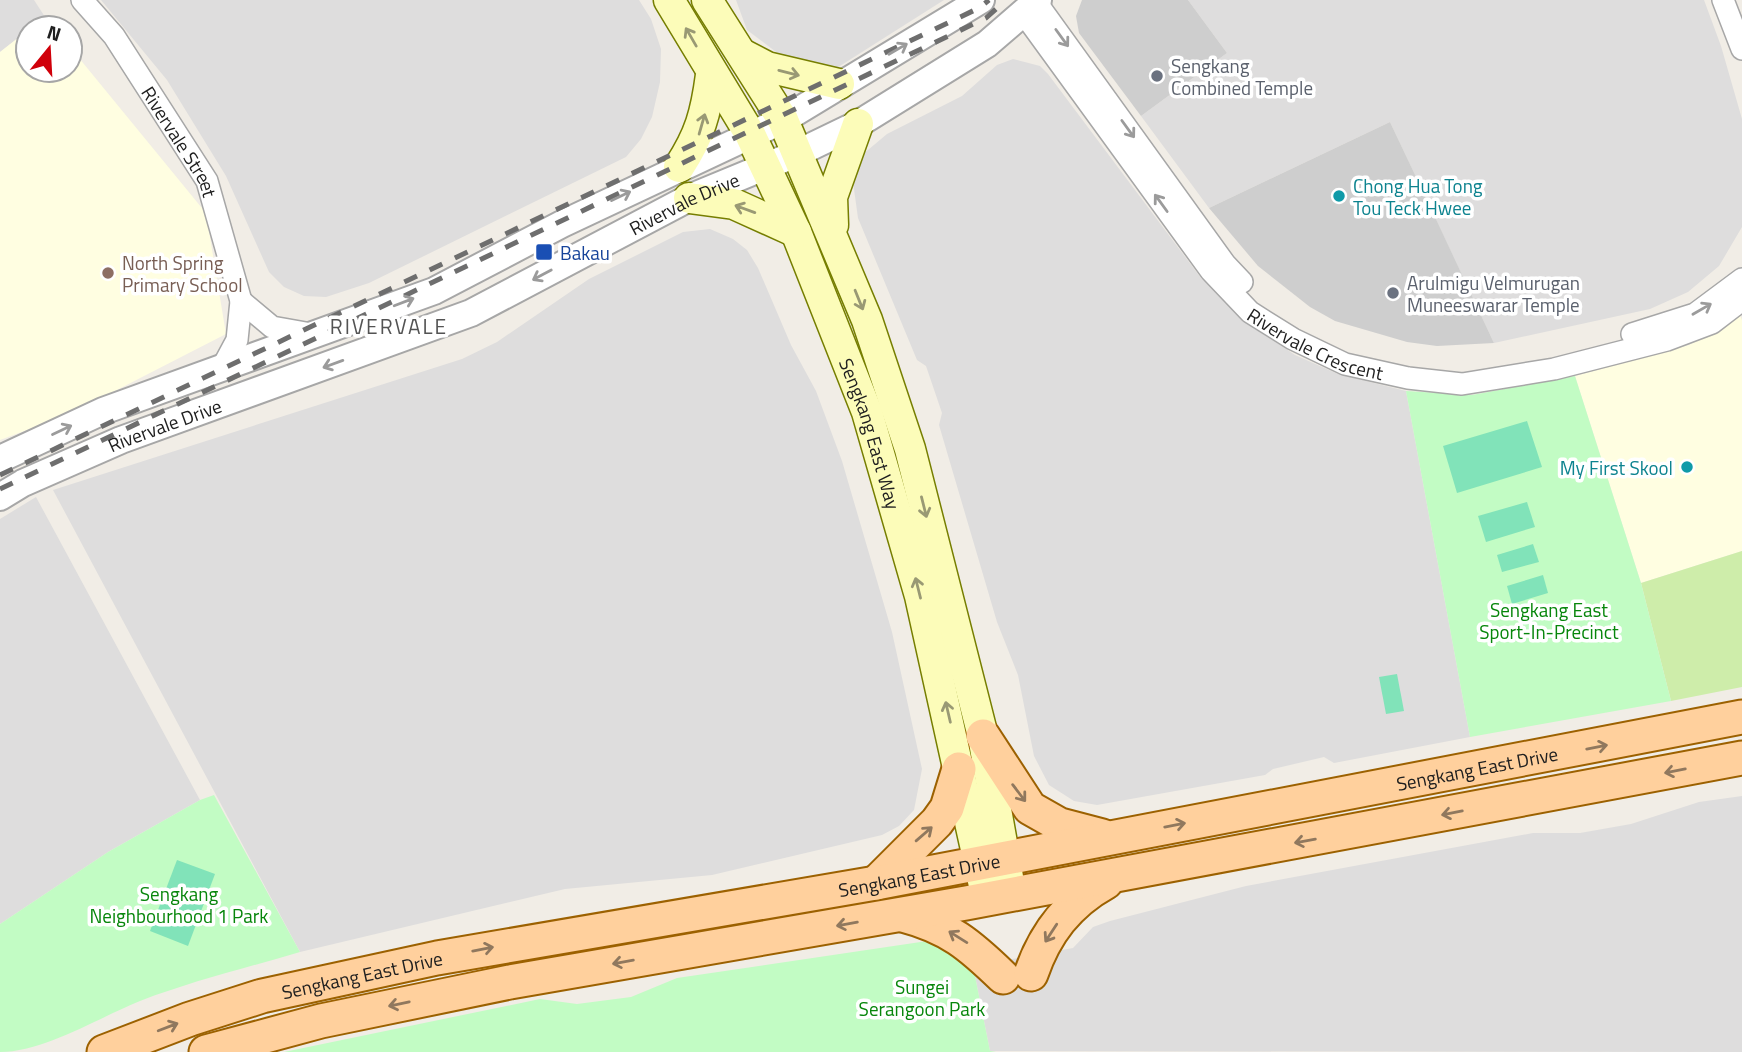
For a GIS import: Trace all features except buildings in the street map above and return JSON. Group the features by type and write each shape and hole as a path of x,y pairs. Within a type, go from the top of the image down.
{"main road":[{"name":"Sengkang East Way","path":"669,0 711,75 750,134 796,232 867,412 920,596 960,769 991,861 999,897"},
{"name":"Sengkang East Way","path":"707,0 783,120 798,153 867,320 910,449 983,736 991,861"},
{"path":"741,54 767,67 839,83"},
{"path":"679,167 698,138 707,106 711,75"},
{"path":"833,236 832,197 858,124"},
{"path":"689,198 733,205 796,232"},
{"name":"Sengkang East Drive","path":"104,1052 190,1018 281,991 507,945 876,883 1438,775 1530,760 1742,717"},
{"path":"983,736 1030,808 1059,825 1107,838"},
{"name":"Sengkang East Drive","path":"206,1052 274,1031 487,986 902,915 1742,758"},
{"path":"876,883 937,822 950,800 960,769"},
{"path":"902,915 931,923 964,940 1017,975 1039,951 1066,912 1085,894 1120,874"}],"street":[{"name":"Rivervale Street","path":"82,0 114,36 190,149 207,181 241,301 237,340 222,368"},
{"name":"Rivervale Drive","path":"0,459 103,411 434,291 679,167 783,120 839,83 981,0"},
{"path":"1723,0 1742,49"},
{"path":"1735,0 1742,16"},
{"name":"Rivervale Drive","path":"0,497 23,483 121,440 471,313 689,198 798,153 858,124 987,44 1032,5"},
{"name":"Rivervale Crescent","path":"1032,5 1250,312 1293,339 1404,365 1461,369 1549,356 1668,325 1695,314 1742,279"},
{"name":"Rivervale Crescent","path":"1325,347 1345,364 1408,378 1462,384 1554,369 1667,341 1712,323 1742,300"},
{"path":"241,301 272,327 317,335"}],"shaded area":[{"path":"0,0 34,0 43,14 14,14 14,41 0,52"},
{"path":"101,0 639,0 651,19 661,49 660,82 652,117 641,139 626,157 369,283 326,297 304,296 284,287 269,272 226,176 167,80"},
{"path":"736,0 944,0 832,71 784,58 747,30"},
{"name":"Sengkang Combined Temple","path":"1082,0 1188,0 1227,53 1141,116 1079,33 1076,16"},
{"path":"1188,0 1704,0 1721,46 1742,119 1742,227 1719,266 1688,292 1650,309 1494,343 1390,122 1209,208 1141,116 1227,53"},
{"name":"North Spring Primary School","path":"14,41 14,84 84,84 84,64 206,213 226,334 70,414 0,440 0,52"},
{"path":"1013,59 1040,66 1048,74 1201,278 1256,329 1295,355 1338,374 1406,391 1470,737 1334,763 1324,757 1273,769 1265,775 1097,805 1074,801 1049,785 1034,756 1018,675 997,622 939,425 942,413 926,366 917,360 858,218 853,182 862,155 887,134 962,96 997,65"},
{"path":"1390,122 1494,343 1437,346 1407,342 1335,321 1310,307 1258,266 1209,208"},
{"path":"710,229 733,239 747,250 758,268 791,345 816,391 842,461 892,632 922,769 914,810 899,826 882,835 712,875 565,889 300,952 53,490 462,359 497,342 589,279 683,232"},
{"path":"1739,313 1742,320 1742,551 1641,583 1575,376 1689,345 1716,331"},
{"path":"36,497 200,800 108,852 0,924 0,519"},
{"path":"1742,796 1742,1052 990,1051 973,966 1073,948 1093,927 1246,886 1533,833 1580,833 1631,824 1699,802"}],"green space":[{"name":"Sengkang East Sport-In-Precinct","path":"1575,376 1641,583 1671,701 1470,737 1406,391 1472,395"},
{"path":"1527,421 1542,467 1457,493 1443,446"},
{"path":"1527,502 1535,527 1486,542 1478,516"},
{"path":"1533,544 1539,562 1502,572 1497,555"},
{"path":"1742,551 1742,687 1671,701 1641,583"},
{"path":"1543,575 1548,593 1512,604 1507,586"},
{"path":"1397,674 1404,711 1386,714 1379,677"},
{"name":"Sengkang Neighbourhood 1 Park","path":"214,795 300,952 140,1001 71,1033 35,1046 0,1052 0,924 108,852 200,800"},
{"path":"177,860 215,874 188,946 150,931"},
{"name":"Sungei Serangoon Park","path":"961,936 973,966 990,1051 996,1052 284,1052 540,999 577,1004 631,997 677,978"}],"railway":[{"path":"0,475 979,8 989,0"},
{"path":"0,489 986,18 1006,0"}],"place":[{"name":"Sengkang Combined Temple","path":"1157,76"},
{"name":"Chong Hua Tong Tou Teck Hwee","path":"1339,196"},
{"name":"Bakau","path":"544,252"},
{"name":"North Spring Primary School","path":"108,273"},
{"name":"Arulmigu Velmurugan Muneeswarar Temple","path":"1393,293"},
{"name":"My First Skool","path":"1687,467"}],"district":[{"name":"RIVERVALE","path":"389,326"}]}
